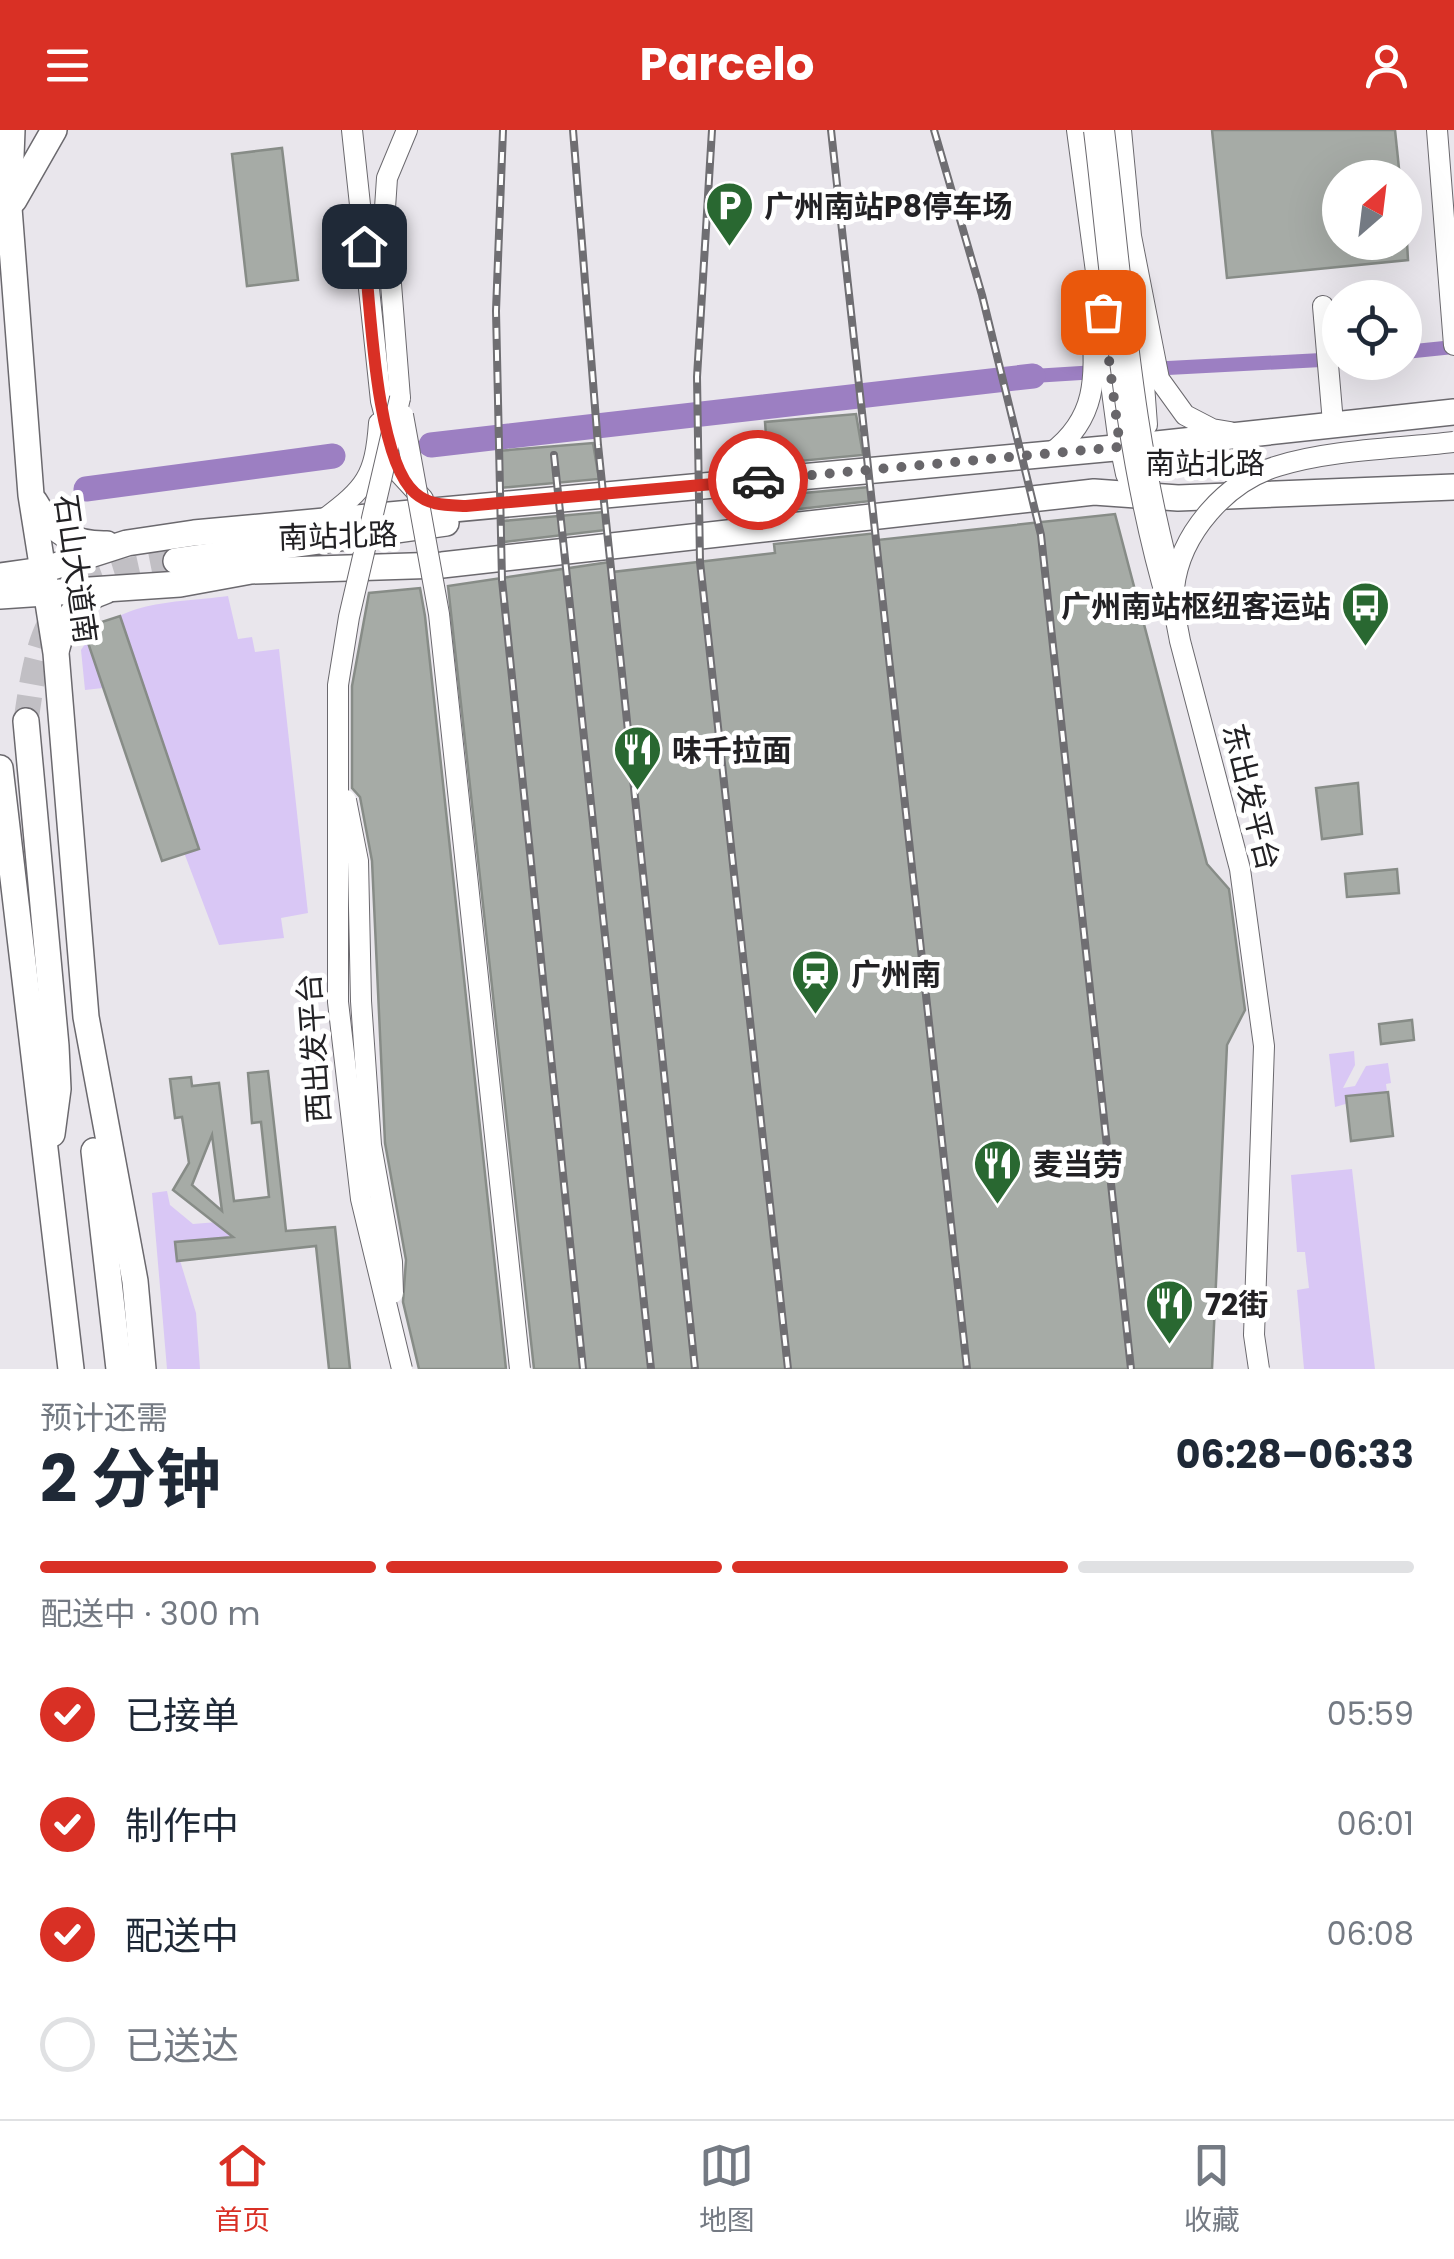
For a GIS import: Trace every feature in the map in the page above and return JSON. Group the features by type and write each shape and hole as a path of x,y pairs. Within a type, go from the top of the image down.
{"highway":[{"path":"1099,130 1132,424 1148,521 1173,603"}],"main road":[{"name":"石山大道南","path":"12,130 9,208 31,495 56,653 86,1016 134,1281 143,1369"},
{"path":"9,208 54,130"},
{"name":"南站北路","path":"578,496 1147,445 1454,412"},
{"name":"南站北路","path":"45,581 121,586 178,573 442,565 1058,495 1178,498 1454,488"},
{"path":"31,495 45,520 86,545 578,496"},
{"path":"184,535 163,546 158,554 166,577 578,496"},
{"path":"0,596 45,581 126,543"},
{"path":"0,576 45,581"},
{"path":"56,653 62,628 81,603 121,586"},
{"path":"26,721 58,1089 46,1180"},
{"path":"0,768 46,1180 72,1369"},
{"name":"石山大道南","path":"86,1016 84,1072 119,1369"}],"street":[{"path":"352,130 390,400 439,614 520,1369"},
{"path":"407,130 387,178 385,208 394,460 407,486 427,502 466,506"},
{"path":"1077,130 1100,340 1120,447 1137,496"},
{"path":"1120,130 1138,310 1160,379 1170,399 1198,423 1246,435"},
{"path":"1437,130 1454,345"},
{"path":"1052,453 1080,426 1090,408 1095,380 1103,312 1087,218"},
{"path":"1131,236 1146,342 1147,445 1137,496"},
{"path":"1103,312 1138,310"},
{"path":"1329,380 1334,423"},
{"path":"323,520 368,480 376,464 390,400"},
{"name":"西出发平台","path":"390,400 338,684 338,757 342,1041 361,1199 402,1369"},
{"name":"东出发平台","path":"1259,1369 1254,1336 1262,1156 1262,1027 1240,869 1173,603 1176,574 1196,528 1215,504 1244,481 1299,461 1454,442"}],"shaded area":[{"path":"228,596 238,639 252,637 255,652 279,649 308,913 281,918 284,938 219,945 121,686 85,690 81,650 95,633 128,612 146,606"},
{"path":"1354,1051 1355,1065 1343,1088 1355,1086 1366,1066 1388,1063 1391,1083 1386,1084 1387,1092 1335,1107 1329,1054"},
{"path":"1352,1169 1375,1369 1304,1369 1297,1290 1309,1288 1305,1252 1297,1252 1291,1175"},
{"path":"167,1191 170,1205 193,1224 254,1219 255,1234 175,1244 196,1313 200,1369 167,1369 152,1193"}],"building":[{"path":"1212,130 1395,130 1398,160 1322,160 1322,260 1408,260 1227,278"},
{"path":"282,148 298,280 247,286 232,154"},
{"path":"856,414 863,455 768,464 765,422"},
{"path":"593,443 599,479 500,488 497,451"},
{"path":"869,487 871,501 772,512 771,496"},
{"path":"603,512 606,530 504,542 503,521"},
{"path":"1115,514 1207,864 1229,889 1245,1010 1227,1045 1212,1369 534,1369 448,586 610,562 612,572 775,553 774,544 877,533 878,540"},
{"path":"420,588 506,1369 419,1369 403,1302 406,1260 385,1143 372,861 360,797 352,788 352,686 369,593"},
{"path":"120,616 199,849 162,861 83,628"},
{"path":"1358,783 1362,834 1322,839 1316,788"},
{"path":"1397,869 1399,893 1347,897 1345,874"},
{"path":"1412,1020 1414,1040 1381,1044 1379,1024"},
{"path":"268,1071 286,1231 335,1227 350,1369 329,1369 316,1246 177,1261 175,1242 233,1237 173,1190 189,1163 182,1117 175,1118 170,1079 191,1077 192,1086 219,1083 234,1201 269,1197 261,1122 252,1123 248,1073","holes":["212,1135 222,1211 192,1185"]},
{"path":"1388,1092 1393,1136 1351,1141 1346,1096"}],"waterway":[{"path":"1422,350 1454,347"},
{"path":"1149,369 1322,360"},
{"path":"1033,376 1097,372"},
{"path":"431,445 1033,376"},
{"path":"86,489 333,456"}],"tunnel":[{"path":"26,721 40,649 49,624 63,604 81,589 105,578 176,561"}],"railway":[{"path":"503,130 496,311 502,580 583,1369"},
{"path":"573,130 598,445 695,1369"},
{"path":"712,130 697,377 700,562 788,1369"},
{"path":"831,130 967,1369"},
{"path":"934,130 982,295 1041,535 1131,1369"},
{"path":"554,455 651,1369"}],"way so far":[{"path":"758,480 1120,447 1103,312"}],"place":[{"name":"广州南站P8停车场","path":"729,248"},
{"name":"广州南站枢纽客运站","path":"1366,648"},
{"name":"味千拉面","path":"637,792"},
{"name":"广州南","path":"816,1016"},
{"name":"麦当劳","path":"998,1206"},
{"name":"72街","path":"1170,1346"}],"route":[{"path":"364,246 381,402 394,460 407,486 427,502 466,506 758,480"}]}
